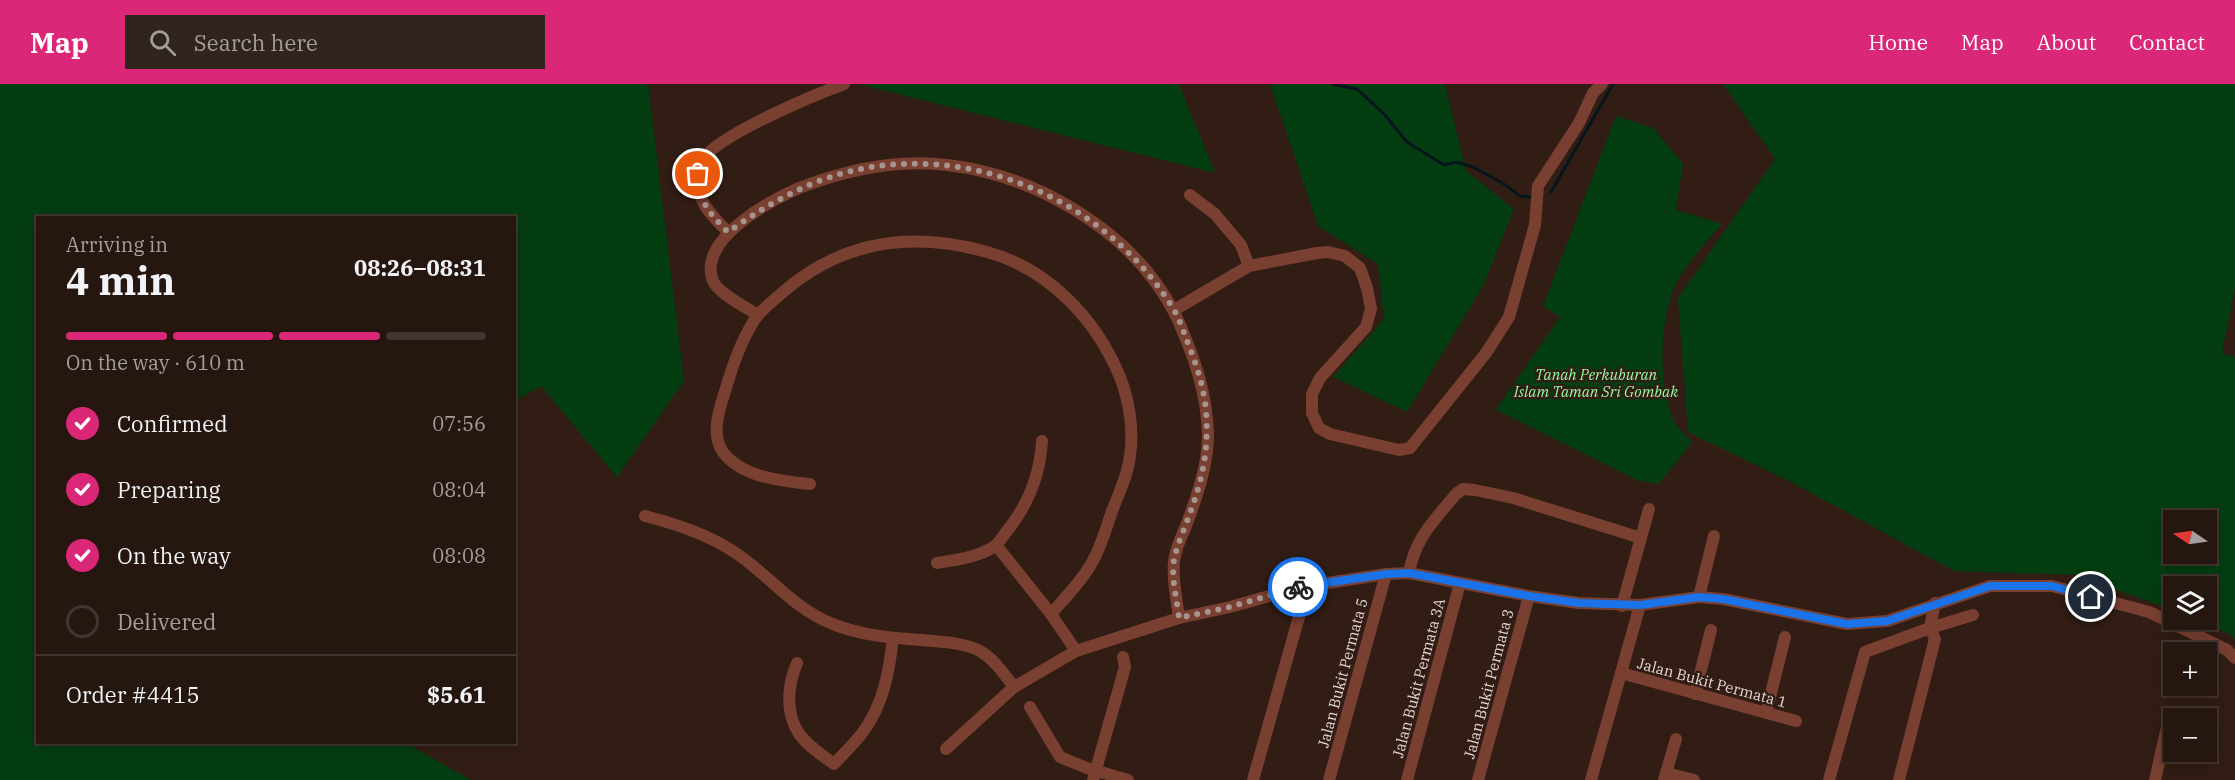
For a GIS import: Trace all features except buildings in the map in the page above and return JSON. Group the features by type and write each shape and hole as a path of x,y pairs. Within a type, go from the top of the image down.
{"street":[{"path":"728,232 711,215 702,201 698,186 701,160 712,149 740,131 844,84"},
{"path":"1174,310 1249,266 1278,259 1328,252 1345,255 1360,268 1371,309 1366,327 1320,378 1312,394 1312,413 1319,428 1330,434 1399,450 1410,448 1486,353 1509,317 1535,225 1538,186 1579,123 1593,93 1602,84"},
{"path":"758,315 718,289 713,281 711,267 719,244 728,232 768,204 797,189 826,179 865,168 919,164 969,168 1000,175 1029,186 1085,216 1135,259 1157,286 1174,310 1199,374 1205,402 1208,435 1202,479 1174,561 1179,618"},
{"path":"1190,195 1215,214 1241,245 1249,266"},
{"path":"810,484 788,482 747,471 723,452 716,432 729,376 743,342 758,315 798,279 841,256 881,244 919,241 952,243 1002,256 1024,267 1053,287 1086,317 1109,352 1127,396 1131,440 1131,456 1098,550 1079,583 1051,614"},
{"path":"937,563 961,559 996,545 1011,526 1030,494 1040,461 1042,441"},
{"path":"1409,573 1412,556 1419,540 1456,494 1463,489 1475,489 1513,498 1641,538"},
{"path":"1622,606 1649,509"},
{"path":"645,516 674,524 725,547 747,560 802,607 827,622 846,629 893,638 960,645 979,651 997,664 1014,687"},
{"path":"1699,597 1714,536"},
{"path":"996,545 1051,614 1076,651"},
{"path":"946,749 1014,687 1076,651 1179,618 1230,607 1301,586 1386,574 1409,573 1579,603 1622,606 1699,597 1723,599 1847,624 1887,621 1990,586 2052,586 2149,612 2227,650 2235,658"},
{"name":"Jalan Bukit Permata 5","path":"1329,780 1386,574"},
{"name":"Jalan Bukit Permata 3A","path":"1407,780 1460,583"},
{"path":"1253,780 1302,606 1301,586"},
{"name":"Jalan Bukit Permata 3","path":"1478,780 1529,596"},
{"path":"1899,780 1935,639 1930,628 1935,603"},
{"path":"1591,780 1640,605"},
{"path":"1829,780 1865,652 1973,615"},
{"path":"1695,694 1711,630"},
{"path":"797,663 789,686 791,713 798,732 834,764 862,733 879,704 888,678 893,638"},
{"path":"1766,713 1785,638"},
{"path":"1095,775 1125,667 1123,657"},
{"name":"Jalan Bukit Permata 1","path":"1621,673 1796,721"},
{"path":"1030,707 1060,757 1095,775 1128,780"},
{"path":"1676,739 1665,777 1694,780"},
{"path":"2155,780 2163,745"}],"green space":[{"path":"0,84 648,84 684,381 617,477 541,386 516,400 516,216 36,216 36,744 408,744 471,780 0,780"},
{"path":"858,84 1179,84 1215,173"},
{"path":"1270,84 1445,84 1466,171 1514,209 1484,284 1407,412 1333,377 1384,319 1378,264 1318,226"},
{"path":"1723,84 2235,84 2235,289 2222,353 2235,357 2235,640 2230,634 2217,629 2217,576 2163,576 2163,606 2074,575 1954,571 1793,483 1688,432 1678,298 1775,159"},
{"name":"Tanah Perkuburan Islam Taman Sri Gombak","path":"1616,116 1653,128 1683,164 1676,210 1722,224 1682,274 1671,296 1662,349 1664,386 1673,420 1692,442 1659,484 1637,480 1496,410 1560,317 1543,306"}],"waterway":[{"path":"1332,84 1357,89 1384,114 1407,142 1444,165 1456,162 1473,167 1504,184 1520,196 1530,197"},
{"path":"1551,192 1613,84"}],"way so far":[{"path":"698,174 702,201 711,215 728,232 768,204 797,189 865,168 892,165 946,165 1000,175 1056,199 1085,216 1135,259 1157,286 1174,310 1199,374 1205,402 1208,435 1202,479 1174,561 1179,618 1230,607 1298,587"}],"route":[{"path":"1298,587 1386,574 1409,573 1579,603 1622,606 1699,597 1723,599 1847,624 1887,621 1990,586 2052,586 2091,597"}]}
